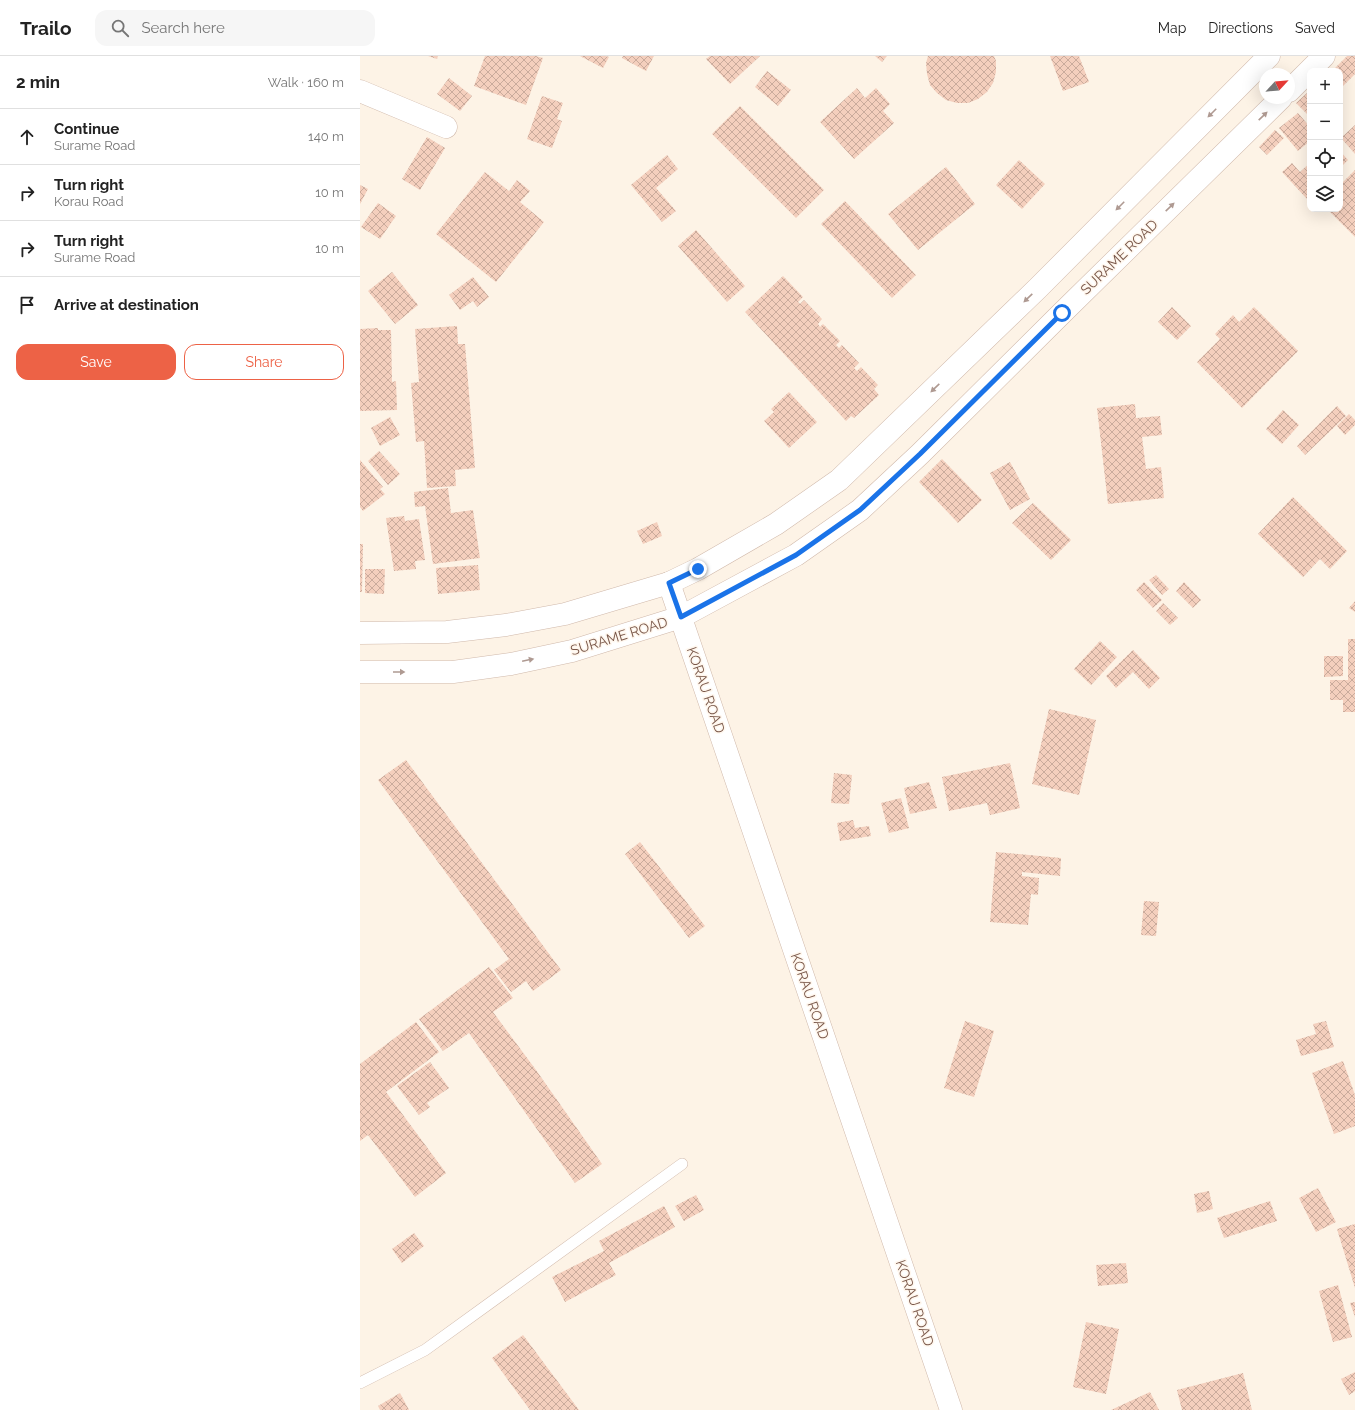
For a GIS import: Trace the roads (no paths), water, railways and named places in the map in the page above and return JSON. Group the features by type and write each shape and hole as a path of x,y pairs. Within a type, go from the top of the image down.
{"street":[{"path":"360,633 447,632 506,625 565,614 669,583 698,569 776,524 839,480 1038,288 1269,56"},
{"path":"1295,85 1324,56"},
{"path":"360,91 446,127"},
{"name":"SURAME ROAD","path":"360,672 453,672 511,664 572,651 681,617 796,555 860,510 920,454 1276,104"},
{"name":"KORAU ROAD","path":"669,583 951,1410"}],"lane":[{"path":"360,1383 425,1350 682,1164"}]}
